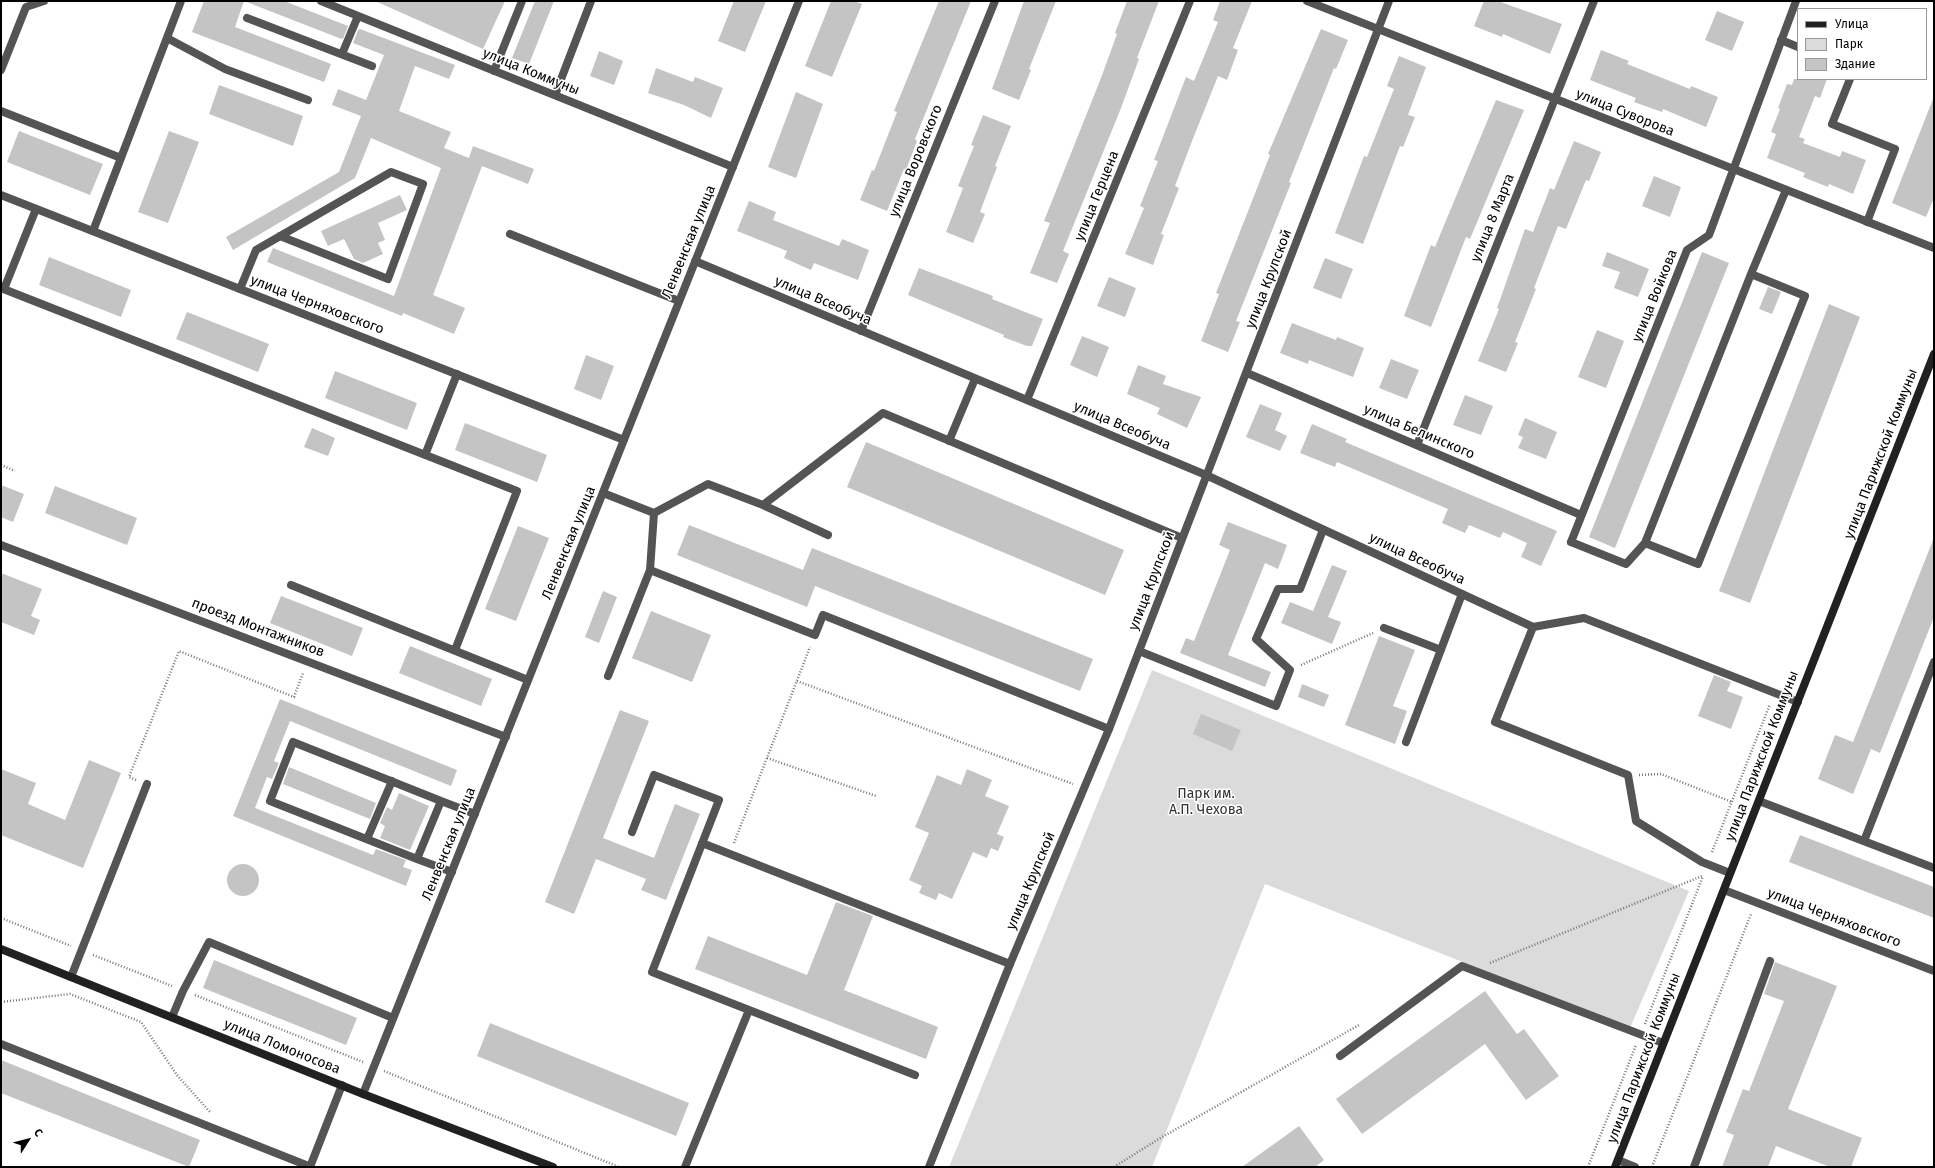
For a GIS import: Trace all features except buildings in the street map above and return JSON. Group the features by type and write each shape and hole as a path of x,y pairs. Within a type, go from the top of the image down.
{"main road":[{"name":"улица Парижской Коммуны","path":"1616,1164 1934,354"},
{"name":"улица Ломоносова","path":"1,949 363,1094 553,1167"}],"street":[{"path":"1,70 26,7 44,1"},
{"path":"93,231 181,1"},
{"name":"улица Коммуны","path":"321,1 733,167"},
{"path":"494,71 522,1"},
{"path":"555,95 591,1"},
{"name":"Ленвенская улица","path":"363,1094 799,1"},
{"name":"улица Воровского","path":"861,331 995,1"},
{"name":"улица Герцена","path":"1027,400 1190,1"},
{"name":"улица Суворова","path":"1307,1 1934,248"},
{"name":"улица Крупской","path":"929,1167 1010,964 1109,729 1389,1"},
{"name":"улица 8 Марта","path":"1417,445 1594,1"},
{"name":"улица Войкова","path":"1645,543 1626,564 1571,542 1687,250 1710,235 1796,1"},
{"path":"342,54 358,16"},
{"path":"247,18 372,66"},
{"path":"167,38 225,70 308,100"},
{"path":"1781,40 1797,47"},
{"path":"1850,80 1832,124 1895,149 1867,222"},
{"path":"1,111 121,158"},
{"path":"240,289 256,250 280,236 391,172 423,184 388,279 280,236"},
{"path":"1751,274 1805,296 1698,564 1645,543 1751,274 1786,190"},
{"name":"улица Черняховского","path":"1,195 624,440"},
{"path":"36,209 3,289 517,491 455,650"},
{"path":"510,234 679,301"},
{"name":"улица Всеобуча","path":"695,261 1206,475 1533,627"},
{"name":"улица Белинского","path":"1247,373 1581,515"},
{"path":"425,455 457,374"},
{"path":"949,441 975,379"},
{"path":"762,506 883,413 1182,538"},
{"path":"603,493 654,513 708,484 828,535"},
{"path":"608,676 650,570 654,513"},
{"path":"1139,651 1276,706 1290,670 1256,639 1278,589 1300,589 1323,530"},
{"name":"проезд Монтажников","path":"1,545 506,737"},
{"path":"650,570 815,635 823,615 1109,729"},
{"path":"291,585 528,680"},
{"path":"1406,742 1462,594"},
{"path":"1730,873 1707,864 1636,821 1628,775 1495,722 1533,627 1584,618 1798,702"},
{"path":"1384,628 1441,650"},
{"path":"1864,841 1931,680 1934,662"},
{"path":"452,872 270,800 293,742 475,814"},
{"path":"632,832 654,775 719,800 652,972 915,1075"},
{"path":"367,839 392,781"},
{"path":"71,977 147,784"},
{"path":"417,859 441,801"},
{"path":"1759,801 1934,868"},
{"path":"702,843 1010,964"},
{"name":"улица Черняховского","path":"1724,890 1934,971"},
{"path":"172,1017 183,990 209,942 393,1018"},
{"path":"1694,1167 1770,961"},
{"path":"1340,1056 1462,966 1663,1043"},
{"path":"685,1167 749,1010"},
{"path":"1,1044 310,1167 342,1085"},
{"path":"1616,1164 1635,1167"}],"path":[{"path":"1,465 15,471"},
{"path":"1290,670 1384,628"},
{"path":"730,854 815,635"},
{"path":"147,784 128,777 179,651 294,697 308,661"},
{"path":"797,681 1084,788"},
{"path":"1588,1167 1775,693"},
{"path":"767,758 876,796"},
{"path":"1628,775 1661,774 1732,802"},
{"path":"1652,1167 1756,902"},
{"path":"1,918 183,990 619,1167"},
{"path":"1,1002 70,994 141,1022 177,1075 213,1116"}],"green space":[{"name":"Парк им. А.П. Чехова","path":"1152,670 1689,891 1630,1028 1265,884 1152,1167 949,1167"}]}
